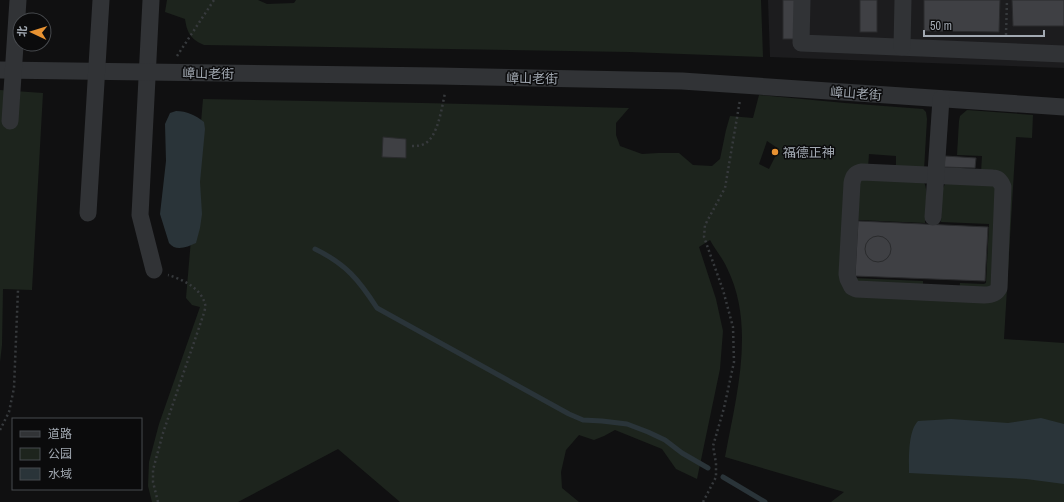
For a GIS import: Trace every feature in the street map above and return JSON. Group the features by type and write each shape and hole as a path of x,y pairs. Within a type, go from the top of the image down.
{"street":[{"path":"10,121 7,70 18,0"},
{"path":"88,213 101,0"},
{"path":"151,0 140,215 154,270"},
{"path":"802,0 802,43 1064,54"},
{"path":"902,47 903,0"},
{"name":"嶂山老街","path":"7,70 449,76 682,81 1064,107"},
{"path":"934,217 941,99"},
{"path":"862,172 936,174 996,178 1002,183 1003,194 997,291 989,295 984,295 856,289 852,287 847,274 852,183 854,175 862,172"}],"path":[{"path":"166,73 214,0"},
{"path":"1006,52 1007,0"},
{"path":"412,146 426,144 431,138 441,112 449,76"},
{"path":"703,502 716,477 716,463 713,446 724,408 734,362 733,327 704,237 705,225 725,188 742,85"},
{"path":"154,270 183,279 198,292 205,304 203,316 163,433 153,470 153,482 158,502"},
{"path":"0,430 9,412 14,388 18,290"}],"shaded area":[{"path":"768,0 1064,0 1064,68 770,57"}],"green space":[{"path":"167,0 258,0 267,4 294,3 296,0 761,0 763,57 629,52 204,45 192,38 187,28 185,19 165,12"},
{"path":"0,90 43,93 32,290 3,289 2,345 0,362"},
{"path":"759,95 923,109 926,112 927,119 924,170 896,169 896,156 869,154 868,168 858,167 844,280 992,298 1006,177 981,172 982,156 957,155 960,116 967,110 1033,115 1032,138 1016,137 1004,339 1064,343 1064,502 831,502 844,492 725,457 738,386 742,337 736,290 727,268 710,240 699,247 716,299 723,331 720,369 697,479 676,469 662,449 615,430 594,440 579,435 566,450 561,472 562,488 579,502 400,502 338,449 238,502 152,502 148,486 149,462 159,424 200,307 192,305 186,298 203,99 629,108 616,123 616,135 620,146 642,154 679,153 693,165 712,166 720,159 730,116 753,118","holes":["767,141 779,149 769,169 759,164"]},
{"path":"859,178 922,180 926,188 925,223 857,220 854,278 923,281 923,289 855,286 850,277 854,188 855,182"},
{"path":"945,184 990,184 996,187 992,289 959,292 960,283 986,283 989,224 941,222 942,190"}],"water":[{"path":"176,111 191,114 197,117 204,122 205,129 200,182 202,214 200,228 196,243 178,248 169,243 160,214 166,161 165,124 170,113"},
{"path":"1041,418 1064,424 1064,484 1026,479 909,473 909,453 912,431 918,421 951,419 1008,423"}],"building":[{"path":"783,0 800,0 800,39 783,39"},
{"path":"860,0 877,0 877,32 860,32"},
{"path":"924,0 1000,0 999,32 924,31"},
{"path":"1012,0 1064,0 1064,26 1013,26"},
{"path":"383,137 406,139 406,158 382,157"},
{"path":"945,156 976,158 975,168 944,167"},
{"path":"858,221 988,227 985,281 855,276"},
{"path":"878,236 887,240 891,249 887,258 878,262 869,258 865,249 869,240"}],"waterway":[{"path":"315,249 335,261 351,274 358,281 377,308 569,414 583,420 627,424 648,432 665,440 682,453 708,468"},
{"path":"723,477 765,502"}],"place":[{"name":"福德正神","path":"775,152"}]}
